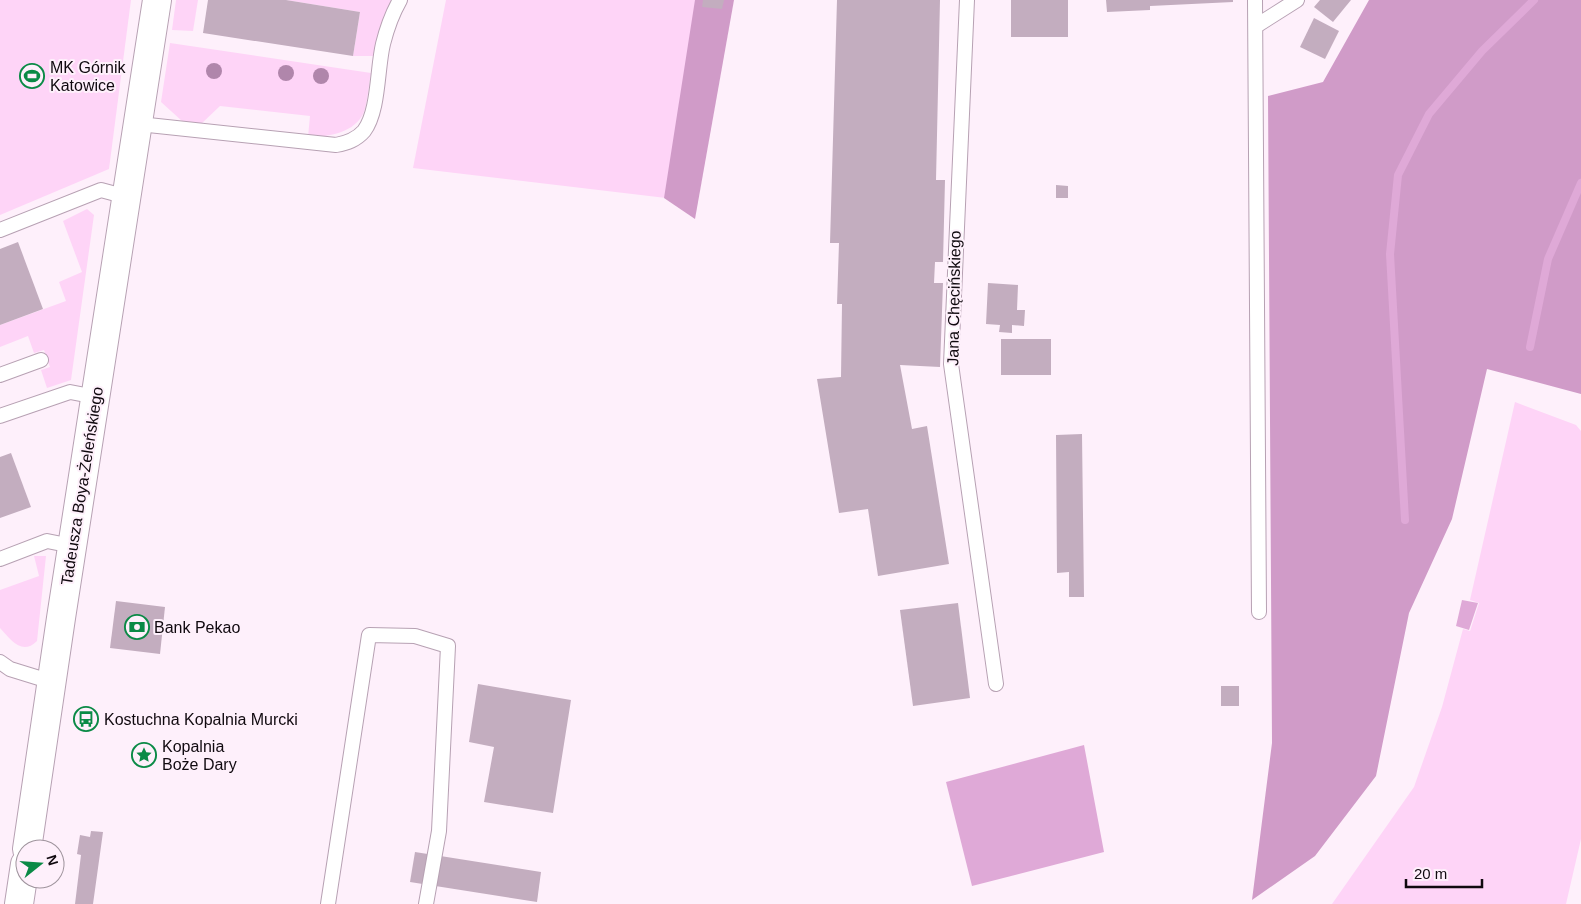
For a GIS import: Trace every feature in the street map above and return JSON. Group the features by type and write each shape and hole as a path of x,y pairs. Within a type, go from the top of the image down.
{"street":[{"name":"Tadeusza Boya-Żeleńskiego","path":"28,839 157,0"},
{"path":"19,904 21,889"}],"lane":[{"path":"139,124 336,145 351,142 364,131 371,117 383,44 393,13 400,0"},
{"name":"Jana Chęcińskiego","path":"967,0 951,364 996,684"},
{"path":"1256,0 1259,612"},
{"path":"1256,26 1297,0"},
{"path":"0,230 101,190 128,197"},
{"path":"0,375 41,360"},
{"path":"0,416 70,392 96,397"},
{"path":"0,559 47,541 72,546"},
{"path":"328,904 369,635 415,636 448,646 439,831 426,904"},
{"path":"0,662 10,669 52,682"}],"shaded area":[{"path":"0,0 131,0 109,169 0,215"},
{"path":"176,0 198,0 193,31 172,30"},
{"path":"286,0 391,0 376,56 353,56 360,12"},
{"path":"446,0 696,0 666,198 413,168"},
{"path":"695,0 734,0 695,219 664,198"},
{"path":"1369,0 1581,0 1581,394 1487,369 1452,519 1409,613 1376,776 1315,856 1252,900 1272,743 1268,96 1323,82"},
{"path":"170,43 371,73 364,113 357,122 345,131 315,137 308,137 310,116 220,106 200,125 182,121 161,102"},
{"path":"87,209 94,215 71,380 47,388 41,370 50,367 44,350 34,353 28,336 0,347 0,325 66,301 59,282 82,272 63,221"},
{"path":"1515,402 1576,425 1581,431 1581,839 1566,904 1332,904 1414,787 1442,707 1463,629 1470,631 1479,603 1470,600"},
{"path":"34,556 46,556 37,641 32,645 22,647 17,645 0,628 0,590 39,576"},
{"path":"1462,600 1478,603 1469,630 1456,626"},
{"path":"1084,745 1104,852 972,886 946,782"}],"building":[{"path":"208,0 286,0 360,12 353,56 203,33"},
{"path":"703,0 724,0 722,9 702,7"},
{"path":"837,0 940,0 936,180 945,180 943,262 935,262 934,283 943,283 940,367 900,365 912,429 927,426 949,564 878,576 868,509 839,513 817,379 841,377 842,304 837,304 839,243 830,243"},
{"path":"1011,0 1068,0 1068,37 1011,37"},
{"path":"1106,0 1233,0 1233,2 1150,6 1150,10 1107,12"},
{"path":"1320,0 1351,0 1333,22 1314,7"},
{"path":"1314,18 1339,31 1325,59 1300,47"},
{"path":"1056,185 1068,186 1068,198 1056,198"},
{"path":"18,242 43,309 0,325 0,249"},
{"path":"988,283 1018,285 1017,310 1025,310 1024,326 1012,325 1012,333 999,332 1000,325 986,324"},
{"path":"1001,339 1051,339 1051,375 1001,375"},
{"path":"1082,434 1084,597 1069,597 1069,572 1057,573 1056,435"},
{"path":"11,453 31,507 0,518 0,457"},
{"path":"116,601 165,607 160,654 110,648"},
{"path":"958,603 970,698 913,706 900,610"},
{"path":"478,684 571,700 553,813 484,802 494,747 469,742"},
{"path":"1221,686 1239,686 1239,706 1221,706"},
{"path":"91,831 103,832 93,904 75,904 81,855 77,854 80,835 90,837"},
{"path":"415,852 541,872 537,902 410,882"}],"waterway":[{"path":"1405,520 1390,254 1398,175 1429,114 1482,51 1534,0"},
{"path":"1530,347 1548,259 1581,183"}],"place":[{"name":"MK Górnik Katowice","path":"32,76"},
{"name":"Bank Pekao","path":"137,627"},
{"name":"Kostuchna Kopalnia Murcki","path":"86,719"},
{"name":"Kopalnia Boże Dary","path":"144,755"}]}
